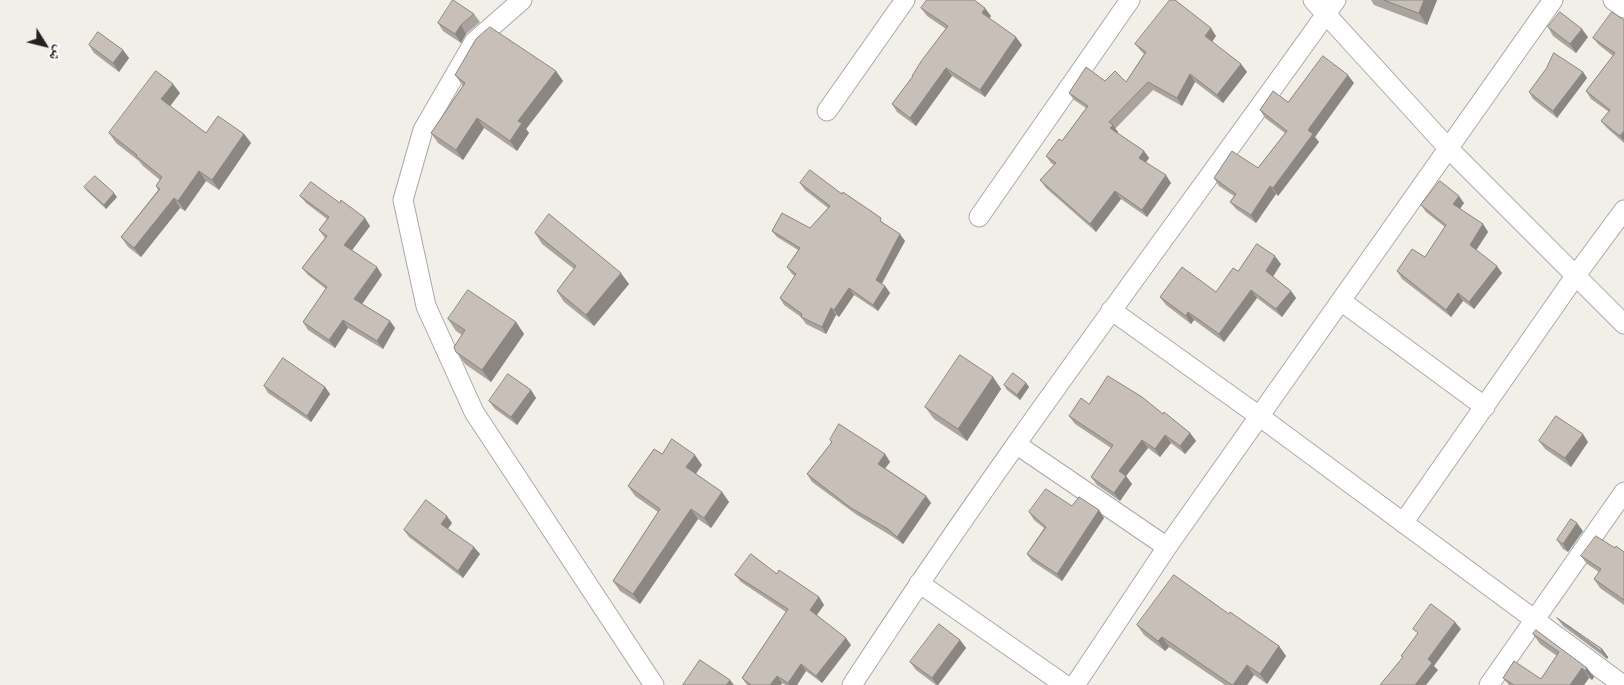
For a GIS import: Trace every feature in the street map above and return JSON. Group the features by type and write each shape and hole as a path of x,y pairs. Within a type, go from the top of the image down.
{"street":[{"path":"522,0 474,42 423,130 403,200 426,306 474,412 654,685"},
{"path":"827,111 905,0"},
{"path":"979,217 1130,0"},
{"path":"1313,0 1331,7 1449,149 1624,324"},
{"path":"1074,685 1258,416 1553,0"},
{"path":"1613,0 1624,8"},
{"path":"852,685 919,583 1016,444 1331,7"},
{"path":"1403,523 1576,275 1624,210"},
{"path":"1341,301 1484,407"},
{"path":"1111,310 1623,685"},
{"path":"1016,444 1167,547"},
{"path":"1489,685 1624,492"},
{"path":"919,583 1065,685"}],"building":[{"path":"453,0 474,14 461,25 455,34 438,23"},
{"path":"927,0 974,0 985,8 982,13 1016,37 980,90 946,68 910,118 892,104 948,26 921,8"},
{"path":"1170,0 1175,0 1211,28 1205,36 1241,64 1217,95 1190,74 1177,98 1148,82 1109,122 1113,125 1110,128 1144,151 1139,158 1166,175 1142,210 1115,191 1090,224 1040,180 1056,163 1046,156 1059,139 1062,141 1088,106 1069,93 1086,67 1105,81 1115,71 1126,82 1146,52 1135,44"},
{"path":"1384,0 1424,0 1419,13"},
{"path":"1560,12 1582,29 1570,44 1548,27"},
{"path":"1612,12 1624,20 1624,131 1620,136 1601,121 1610,110 1586,91 1615,53 1593,38"},
{"path":"490,27 556,71 518,121 522,123 510,141 477,118 456,150 431,133 465,83 455,75 476,39"},
{"path":"98,32 123,50 113,63 89,45"},
{"path":"1554,53 1583,72 1553,111 1529,92 1546,69"},
{"path":"1323,56 1348,75 1308,130 1313,134 1273,188 1270,186 1251,215 1230,202 1236,194 1214,178 1232,151 1258,168 1287,131 1260,110 1273,91 1288,102"},
{"path":"156,71 173,84 161,99 206,133 218,116 244,134 212,180 199,171 178,201 174,198 134,248 121,237 160,189 156,186 162,177 109,133"},
{"path":"810,170 842,194 843,192 881,218 880,221 900,234 876,280 885,286 873,305 849,288 834,310 831,308 822,327 801,317 802,314 780,298 796,274 787,267 800,248 772,231 782,213 810,228 830,206 800,183"},
{"path":"95,176 114,193 104,205 84,187"},
{"path":"1440,181 1459,196 1453,204 1483,224 1470,245 1497,266 1469,302 1458,293 1446,310 1397,271 1412,249 1425,257 1446,225 1421,205"},
{"path":"311,182 340,203 341,200 365,218 344,245 377,267 354,299 390,321 377,341 343,320 329,340 303,322 327,287 302,268 327,236 319,230 329,217 300,196"},
{"path":"549,214 621,273 586,315 557,291 576,266 535,233"},
{"path":"1257,244 1275,256 1266,271 1291,291 1276,309 1251,290 1219,334 1188,312 1186,316 1160,297 1182,267 1216,292 1233,268 1238,271"},
{"path":"468,290 516,322 482,370 456,352 454,347 465,330 448,319"},
{"path":"960,355 993,377 958,429 925,407"},
{"path":"283,358 325,387 307,416 264,386"},
{"path":"1013,373 1026,383 1017,395 1004,385"},
{"path":"508,374 531,390 511,417 489,401"},
{"path":"1108,376 1142,397 1163,414 1164,412 1190,433 1180,446 1165,435 1155,449 1142,440 1119,471 1126,476 1114,493 1091,477 1113,445 1069,416 1081,398 1089,404"},
{"path":"1556,416 1583,434 1565,458 1539,441"},
{"path":"839,424 885,454 878,464 926,496 897,537 888,529 851,508 807,474 832,442 830,440"},
{"path":"672,439 695,455 686,467 722,492 704,518 691,509 633,594 613,581 660,509 628,486 654,449 662,454"},
{"path":"1046,489 1072,506 1079,497 1099,510 1057,574 1027,554 1046,527 1029,512"},
{"path":"426,500 447,516 441,524 474,547 458,571 404,530"},
{"path":"1571,519 1577,523 1563,544 1557,540"},
{"path":"1596,536 1624,552 1624,600 1594,579 1601,569 1581,556"},
{"path":"751,554 777,574 779,570 819,597 810,610 846,638 816,676 801,664 788,683 777,676 770,685 751,685 742,678 788,609 735,575"},
{"path":"1174,575 1279,646 1260,674 1247,665 1232,685 1162,637 1158,641 1137,625"},
{"path":"1431,604 1455,622 1428,659 1432,663 1415,685 1380,685 1403,657 1401,656 1418,633 1413,629"},
{"path":"1557,618 1602,649 1601,651"},
{"path":"939,624 960,640 932,678 910,662"},
{"path":"1536,630 1587,668 1585,671 1582,668 1570,685 1514,685 1503,678 1514,661 1541,679 1559,652 1533,634"},
{"path":"700,660 730,680 726,685 683,685"}]}
